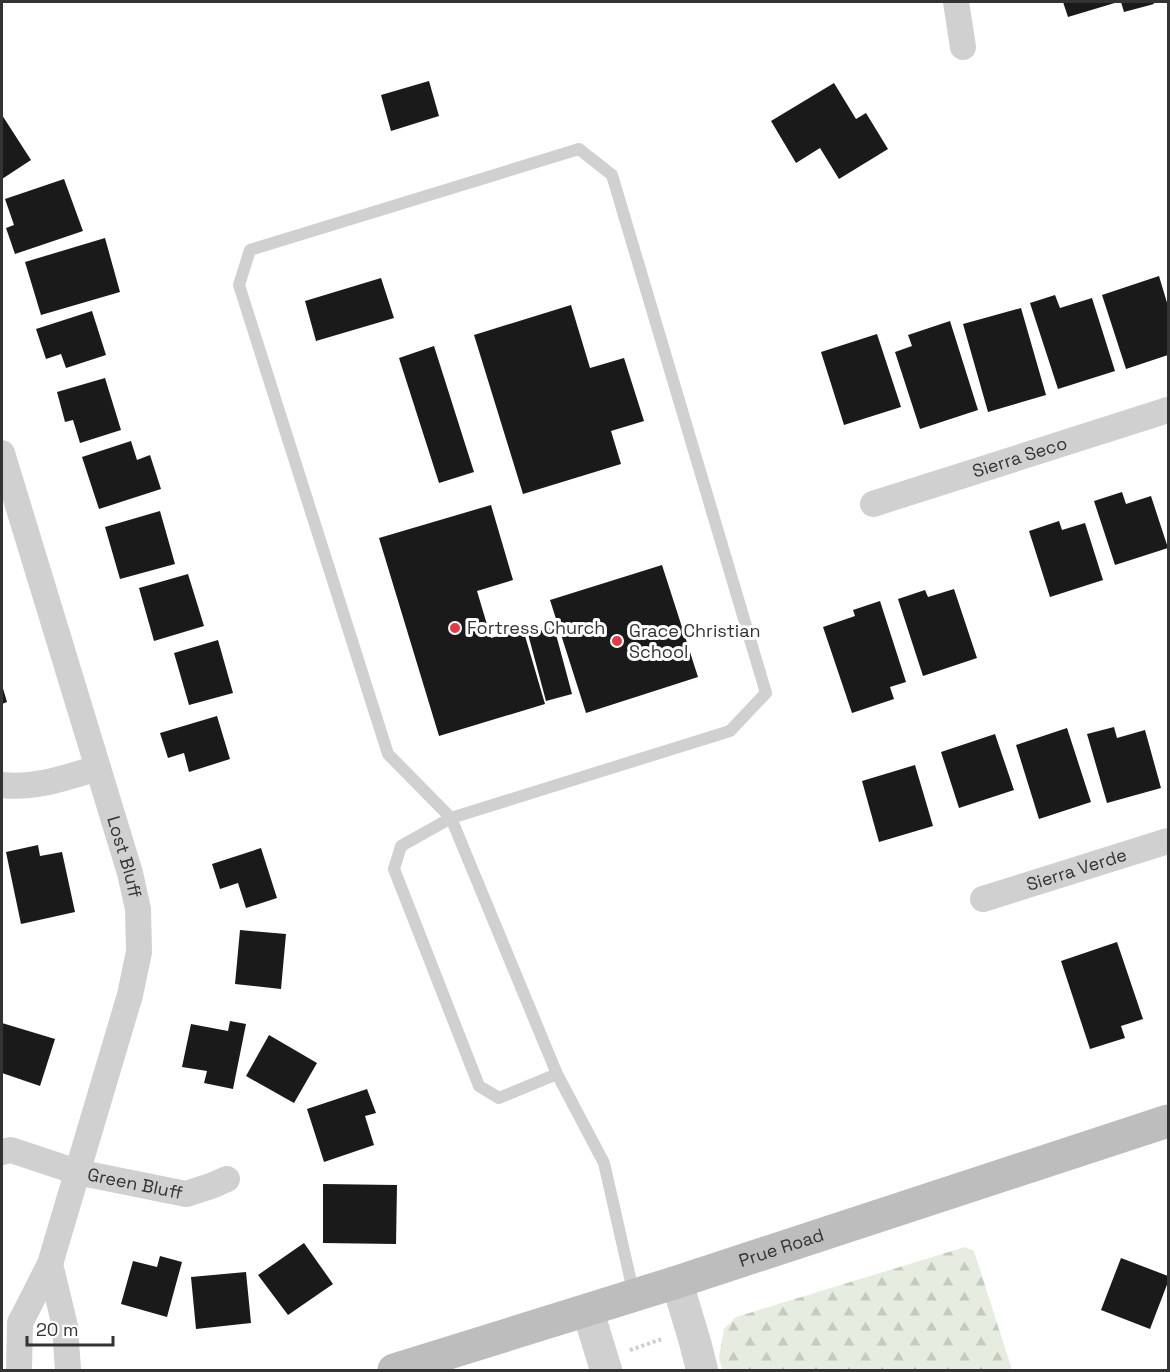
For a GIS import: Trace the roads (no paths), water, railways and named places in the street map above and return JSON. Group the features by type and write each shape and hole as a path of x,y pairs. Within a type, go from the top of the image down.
{"main road":[{"name":"Prue Road","path":"394,1371 678,1282 1168,1121"}],"street":[{"path":"956,2 963,47"},
{"name":"Sierra Seco","path":"873,504 1168,410"},
{"name":"Lost Bluff","path":"2,453 130,873 138,909 139,952 130,995 50,1264 20,1323 19,1371"},
{"path":"2,785 15,787 50,782 98,768"},
{"name":"Sierra Verde","path":"983,899 1168,841"},
{"name":"Green Bluff","path":"2,1152 11,1150 77,1172 186,1194 227,1179"},
{"name":"Lost Bluff","path":"50,1264 65,1326 68,1371"},
{"path":"678,1282 702,1371"},
{"path":"588,1311 615,1361"}],"lane":[{"path":"557,1074 499,1098 479,1086 394,869 401,846 451,818 730,731 766,693 612,176 579,149 250,250 239,285 388,754 451,818 557,1074 604,1163 634,1296"}],"place":[{"name":"Fortress Church","path":"455,628"},
{"name":"Grace Christian School","path":"617,641"}]}
